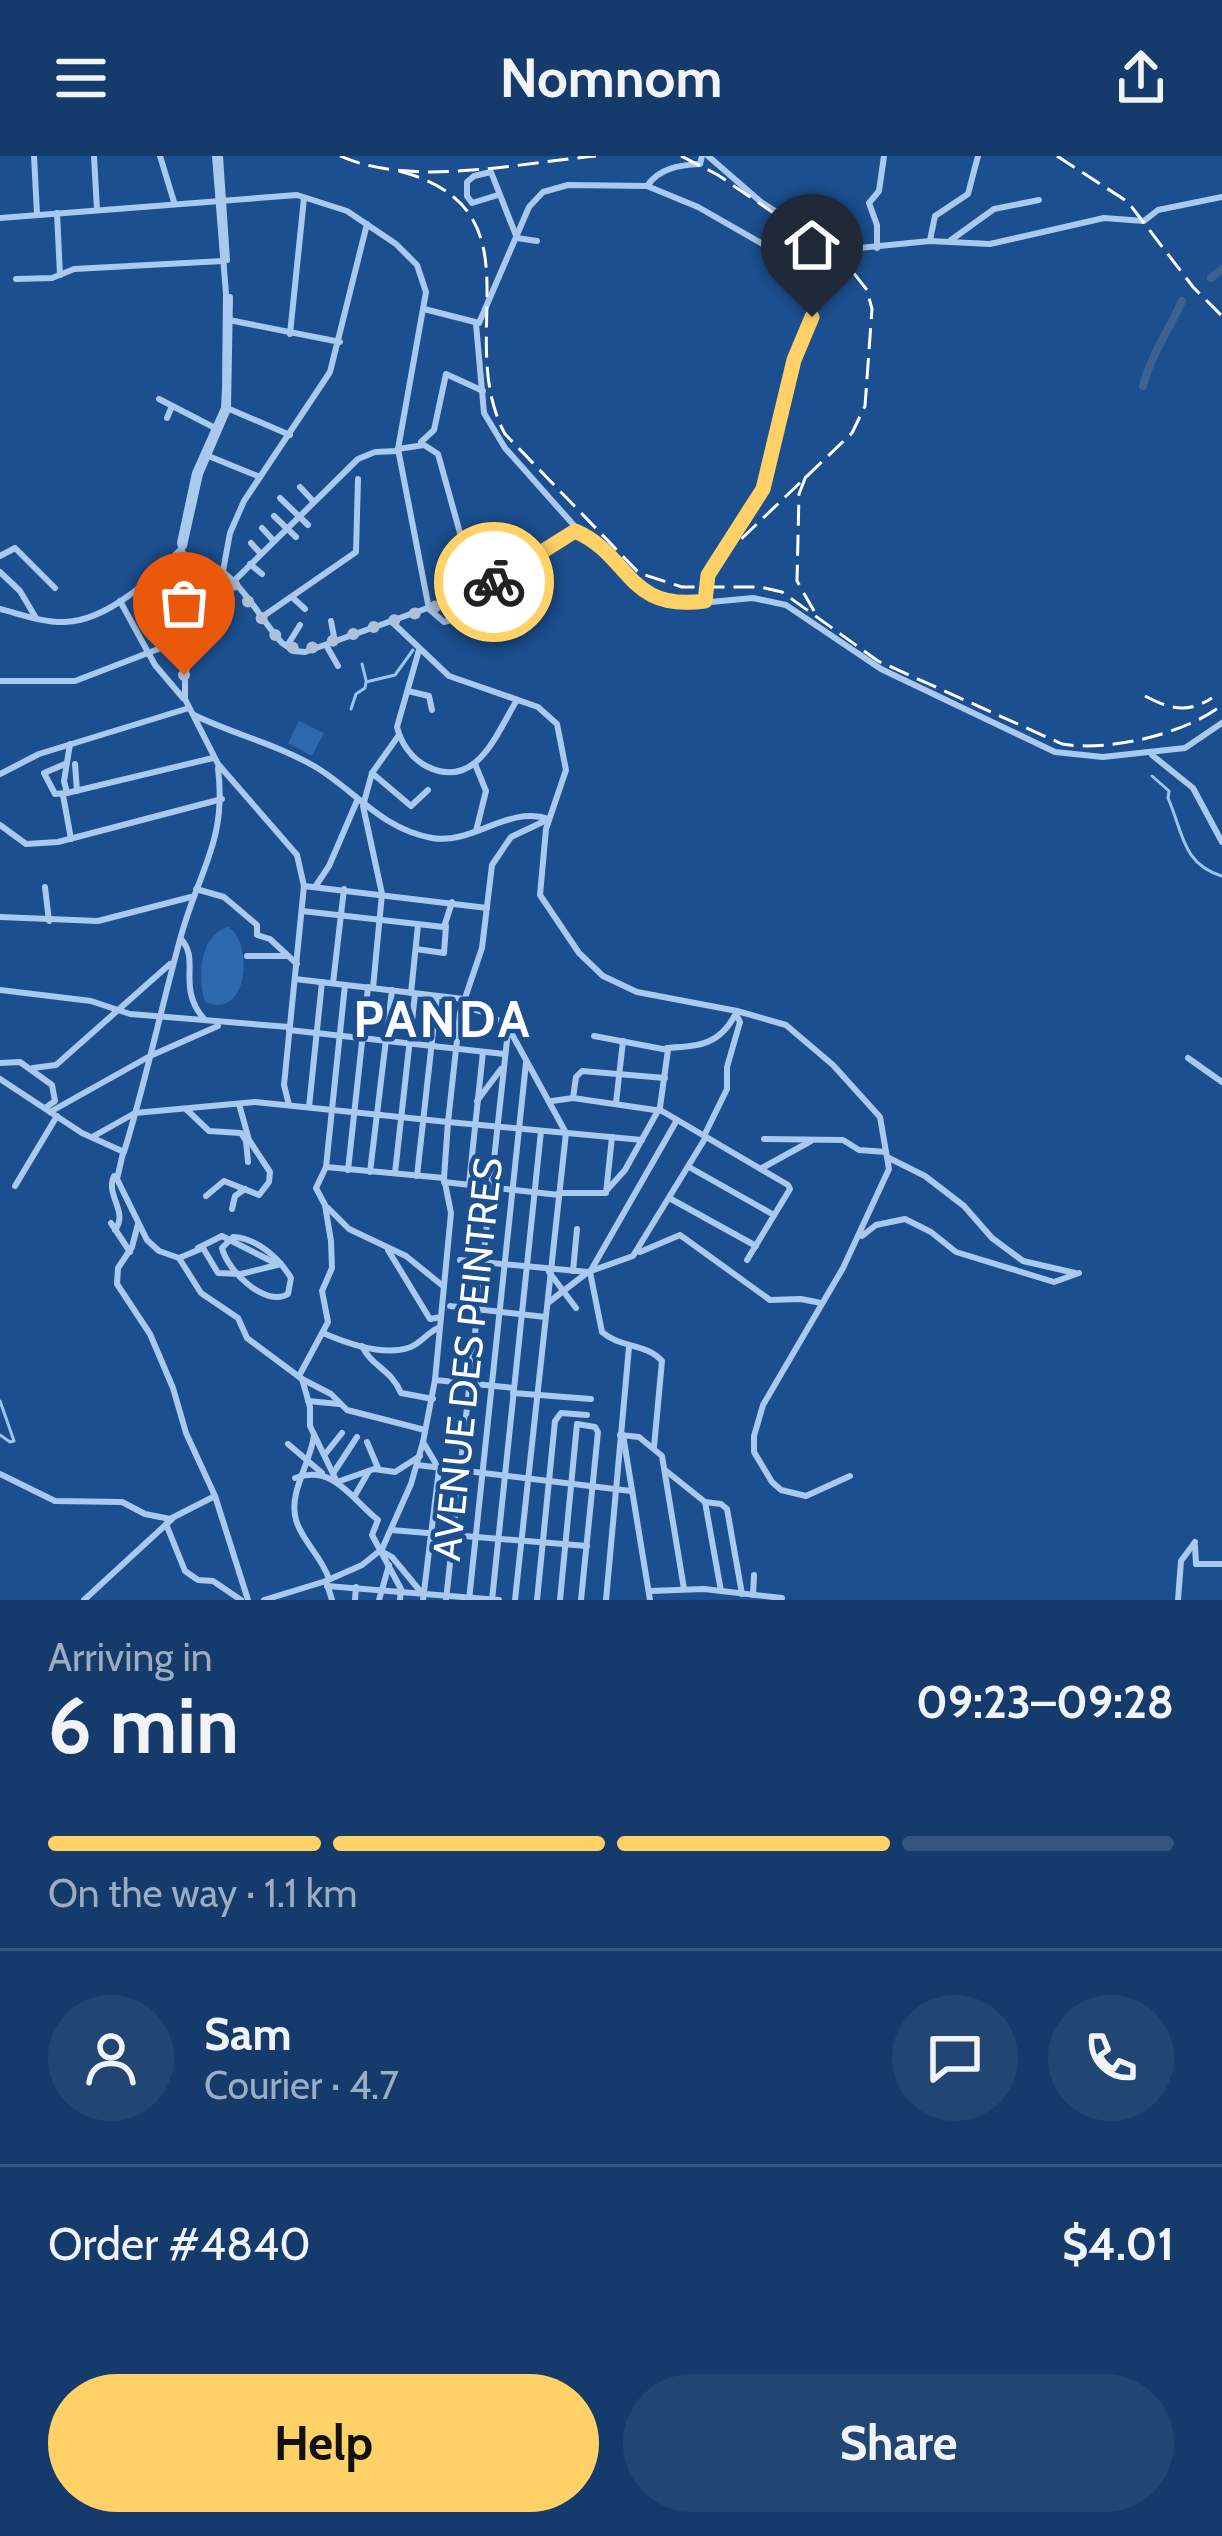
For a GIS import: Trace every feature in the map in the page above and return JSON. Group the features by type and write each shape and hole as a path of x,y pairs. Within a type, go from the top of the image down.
{"street":[{"path":"34,156 37,214"},
{"path":"94,156 97,210"},
{"path":"160,156 174,202"},
{"path":"200,616 180,543 205,454 226,408 228,320 217,156"},
{"path":"647,186 676,166 700,164 705,156 761,202 812,234 877,249 930,241 990,244 1104,218 1144,221 1158,210 1222,197"},
{"path":"877,249 877,225 869,203 879,191 884,156"},
{"path":"930,241 935,216 968,194 978,156"},
{"path":"498,195 472,203 467,182 491,172 517,238"},
{"path":"706,592 763,489 794,360 811,324 813,298 799,270 698,207 647,186 556,187 535,199 476,324 483,409 505,448 580,532 649,595 678,605 706,592 786,605 881,669 1054,752 1103,757 1185,748 1222,723"},
{"path":"0,218 174,202 304,197 337,207 396,244 417,265 425,286 398,450 429,609 444,622 474,614 488,604 490,585 474,545 460,533 442,461 438,454 418,445"},
{"path":"290,334 304,197"},
{"path":"948,242 994,209 1039,200"},
{"path":"57,213 60,275"},
{"path":"507,216 525,217"},
{"path":"185,699 191,645 223,571 236,516 330,372 367,224"},
{"path":"517,238 537,241"},
{"path":"16,279 87,268 225,261"},
{"path":"424,310 476,324"},
{"path":"228,320 340,342"},
{"path":"234,581 351,464 375,452 418,445 434,430 446,374 483,391"},
{"path":"159,399 217,429"},
{"path":"167,418 172,406"},
{"path":"226,408 290,435"},
{"path":"205,454 261,477"},
{"path":"262,617 350,558 358,545 358,479"},
{"path":"300,487 313,500"},
{"path":"280,498 308,525"},
{"path":"274,516 296,537"},
{"path":"262,528 273,540"},
{"path":"186,558 207,561 223,571 287,646 305,652 490,585 567,535 580,532"},
{"path":"250,543 260,553"},
{"path":"0,556 14,548 55,588"},
{"path":"0,609 62,622 80,620 120,601 183,548"},
{"path":"250,564 262,574"},
{"path":"0,572 20,591 36,618"},
{"path":"292,597 305,609"},
{"path":"120,601 148,654 185,699 216,761 297,855 304,886 284,1085 289,1105"},
{"path":"331,621 335,642"},
{"path":"392,622 449,676 546,711 561,733 566,770 549,819 540,895 579,953 618,984 647,995 786,1025 877,1111 889,1169 858,1240 763,1405 754,1451 781,1490 806,1496 850,1476"},
{"path":"287,646 300,625"},
{"path":"0,681 76,682 174,643 191,645"},
{"path":"326,644 338,666"},
{"path":"315,887 372,773 398,735 419,650"},
{"path":"408,691 429,696 432,710"},
{"path":"398,735 417,760 452,772 475,764 500,733 517,700"},
{"path":"0,774 22,760 70,744 191,711 312,765 389,823 423,836 452,838 518,817 549,819"},
{"path":"70,744 65,794 71,839"},
{"path":"1149,754 1193,788 1222,842"},
{"path":"65,764 44,771 55,794 216,761"},
{"path":"130,1252 115,1230 120,1214 111,1185 180,938 219,830 222,799 216,761"},
{"path":"75,764 77,791"},
{"path":"475,764 486,791 476,831"},
{"path":"372,773 411,806 428,790"},
{"path":"0,825 26,844 71,839 222,799"},
{"path":"349,1170 361,1038 382,894 360,804"},
{"path":"264,1600 327,1582 382,1550 418,1460 433,1399 452,1213 444,1180 462,1002 481,955 498,850 514,833 549,819"},
{"path":"304,886 487,908"},
{"path":"45,887 49,921"},
{"path":"333,983 344,890"},
{"path":"0,917 98,921 194,893 227,899 257,926 257,935 270,939 297,964"},
{"path":"416,949 444,953 452,901"},
{"path":"302,911 446,926"},
{"path":"395,1173 418,924"},
{"path":"180,938 189,950 189,997 206,1022"},
{"path":"247,956 285,956"},
{"path":"33,1068 56,1065 174,961"},
{"path":"296,980 437,996 487,1013 508,1027 566,1133 515,1600"},
{"path":"309,1107 322,982"},
{"path":"345,985 326,1167 316,1189 349,1229 406,1256 443,1286"},
{"path":"0,990 91,1001 116,1011 158,1017 505,1054"},
{"path":"370,1172 392,990"},
{"path":"417,1176 437,996"},
{"path":"594,1036 667,1048 704,1046 726,1030 736,1013"},
{"path":"637,1254 689,1167 727,1089 727,1066 740,1022 736,1013"},
{"path":"51,1112 150,1056 223,1023"},
{"path":"446,1597 508,1027"},
{"path":"616,1103 623,1041"},
{"path":"326,1167 513,1190 602,1194 625,1170 658,1111 667,1048"},
{"path":"469,1184 483,1052"},
{"path":"1188,1058 1222,1082"},
{"name":"AVENUE DES PEINTRES","path":"469,1598 526,1059"},
{"path":"0,1064 13,1060 33,1068 52,1085"},
{"path":"15,1186 55,1101 56,1065"},
{"path":"476,1102 503,1066"},
{"path":"573,1099 582,1071 665,1078"},
{"path":"0,1079 123,1153"},
{"path":"551,1101 616,1103 658,1111 789,1187 747,1260"},
{"path":"206,1196 224,1181 260,1195 270,1174 249,1140 238,1104"},
{"path":"94,1136 134,1113 238,1104 642,1140"},
{"path":"186,1109 209,1131 241,1133 248,1162"},
{"path":"654,1448 662,1361 648,1350 610,1339 599,1328 589,1272 677,1120"},
{"path":"327,1582 494,1600 542,1131"},
{"path":"607,1190 612,1137"},
{"path":"764,1139 846,1141 859,1150 888,1155 926,1176 1023,1261 1079,1274 1054,1282 956,1252 931,1232 905,1220 876,1225 858,1240"},
{"path":"762,1168 813,1140"},
{"path":"689,1167 774,1215"},
{"path":"117,1173 151,1244 179,1258 201,1293 238,1318 247,1338 339,1404"},
{"path":"232,1209 235,1196 245,1190"},
{"path":"671,1199 755,1246"},
{"path":"325,1205 332,1264 322,1291 328,1319 301,1377 314,1435 333,1478"},
{"path":"138,1224 130,1252 118,1268 119,1289 150,1334 198,1464 215,1496 245,1600"},
{"path":"573,1271 577,1229"},
{"path":"546,1304 589,1272 680,1235 770,1300 801,1298 821,1304"},
{"path":"179,1258 219,1236 249,1238 280,1264 291,1282 290,1291 278,1300 263,1296 222,1254 227,1240"},
{"path":"387,1246 430,1319 441,1317"},
{"path":"195,1250 206,1250 220,1274 280,1264"},
{"path":"460,1260 589,1272"},
{"path":"549,1271 576,1308"},
{"path":"451,1306 544,1317"},
{"path":"323,1333 362,1346 408,1348 440,1327"},
{"path":"362,1346 367,1356 396,1378 401,1393 433,1399"},
{"path":"606,1600 629,1347"},
{"path":"435,1380 591,1399"},
{"path":"308,1401 339,1404 367,1417 426,1430"},
{"path":"537,1600 555,1421 561,1413 582,1415 577,1424 560,1600"},
{"path":"577,1424 595,1427 598,1432 581,1600"},
{"path":"325,1455 342,1433"},
{"path":"314,1435 298,1485 295,1517 322,1561 332,1600"},
{"path":"621,1435 639,1437 662,1456 684,1589"},
{"path":"621,1435 650,1596 684,1589 782,1598"},
{"path":"333,1478 357,1437"},
{"path":"354,1497 374,1470 367,1442"},
{"path":"423,1442 440,1468 423,1594"},
{"path":"288,1444 378,1520 372,1534 401,1589 400,1600"},
{"path":"374,1456 379,1446"},
{"path":"295,1478 314,1473 333,1478 374,1470 394,1472 418,1460 459,1472 631,1490"},
{"path":"665,1470 705,1502 727,1509 742,1594"},
{"path":"0,1474 55,1501 122,1502 169,1522"},
{"path":"83,1600 169,1522 215,1496"},
{"path":"705,1502 721,1591"},
{"path":"169,1522 185,1570 245,1600"},
{"path":"391,1530 587,1546"},
{"path":"1178,1600 1181,1561 1195,1542 1196,1564 1222,1564"},
{"path":"382,1550 423,1594"},
{"path":"379,1600 389,1565"},
{"path":"752,1595 754,1575"},
{"path":"355,1600 356,1587"}],"shaded area":[{"path":"299,721 324,733 312,756 288,743"},
{"path":"228,927 236,935 244,961 239,990 220,1005 205,1002 201,981 206,947"}],"waterway":[{"path":"1211,278 1222,269"},
{"path":"1143,386 1182,301"},
{"path":"351,709 366,682 395,675 413,650"},
{"path":"362,664 366,680"},
{"path":"1152,776 1169,791 1191,855 1222,876"},
{"path":"0,1401 14,1441 0,1435"}],"railway":[{"path":"340,156 369,165 432,172 596,156"},
{"path":"681,156 718,175 845,262 867,290 872,309 865,406 852,433 736,544"},
{"path":"1057,156 1128,202 1193,287 1222,316"},
{"path":"399,171 443,189 470,215 483,245 491,396 505,434 639,573 682,587 760,587 782,592 878,661 1062,744 1102,745 1146,738 1188,724 1222,705"},
{"path":"806,476 799,494 797,581 814,611"},
{"path":"1145,696 1178,708 1212,698"}],"way so far":[{"path":"184,675 195,629 223,571 276,636 299,652 494,582"}],"district":[{"name":"PANDA","path":"443,1019"}],"route":[{"path":"494,582 575,531 656,598 678,605 705,601 708,575 763,489 794,360 812,317"}]}
